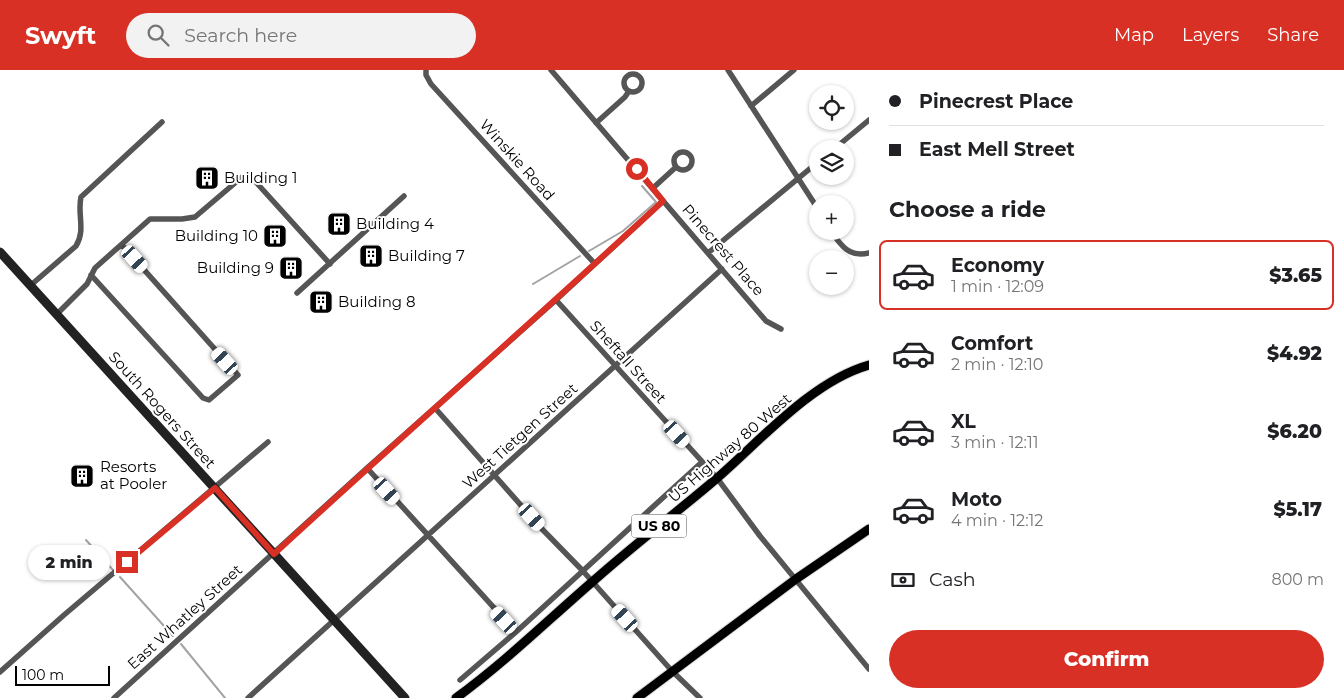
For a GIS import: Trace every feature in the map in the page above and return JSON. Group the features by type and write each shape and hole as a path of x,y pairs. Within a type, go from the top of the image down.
{"main road":[{"name":"US Highway 80 West","path":"456,698 516,651 592,582 717,478 793,411 828,384 856,368 869,365"},
{"path":"637,698 796,579 869,528"}],"street":[{"name":"Winskie Road","path":"426,70 426,75 431,84 594,264"},
{"name":"Pinecrest Place","path":"551,70 766,320 781,329"},
{"path":"728,70 809,195"},
{"path":"751,106 794,70"},
{"path":"596,122 625,97 629,91"},
{"path":"845,140 869,120"},
{"path":"31,285 76,246 81,239 82,230 79,205 81,197 162,122"},
{"path":"653,188 676,167"},
{"path":"708,253 809,169"},
{"path":"57,314 80,291 95,268 150,219 195,217 242,178 247,177 254,180 330,264"},
{"path":"297,293 404,196"},
{"name":"East Whatley Street","path":"114,698 121,695 367,468 556,300 663,201"},
{"path":"837,240 849,252 859,255 869,252"},
{"path":"91,275 203,398 209,400 238,375 122,245"},
{"name":"South Rogers Street","path":"0,252 405,698"},
{"name":"West Tietgen Street","path":"248,698 722,269"},
{"name":"Sheftall Street","path":"556,300 717,478 869,669"},
{"path":"434,408 672,671 700,698"},
{"path":"0,672 268,442"},
{"path":"460,680 516,632 702,462"},
{"path":"367,468 516,632"}],"waterway":[{"path":"589,251 623,231 656,202 642,186"},
{"path":"533,284 580,256"},
{"path":"86,540 113,570"},
{"path":"120,577 173,636"},
{"path":"181,644 225,698"}],"place":[{"name":"Building 1","path":"207,178"},
{"name":"Building 4","path":"339,224"},
{"name":"Building 10","path":"275,236"},
{"name":"Building 7","path":"371,256"},
{"name":"Building 9","path":"291,268"},
{"name":"Building 8","path":"321,302"},
{"name":"Resorts at Pooler","path":"82,476"}],"route":[{"path":"127,562 215,488 274,554 663,201 637,169"}]}
